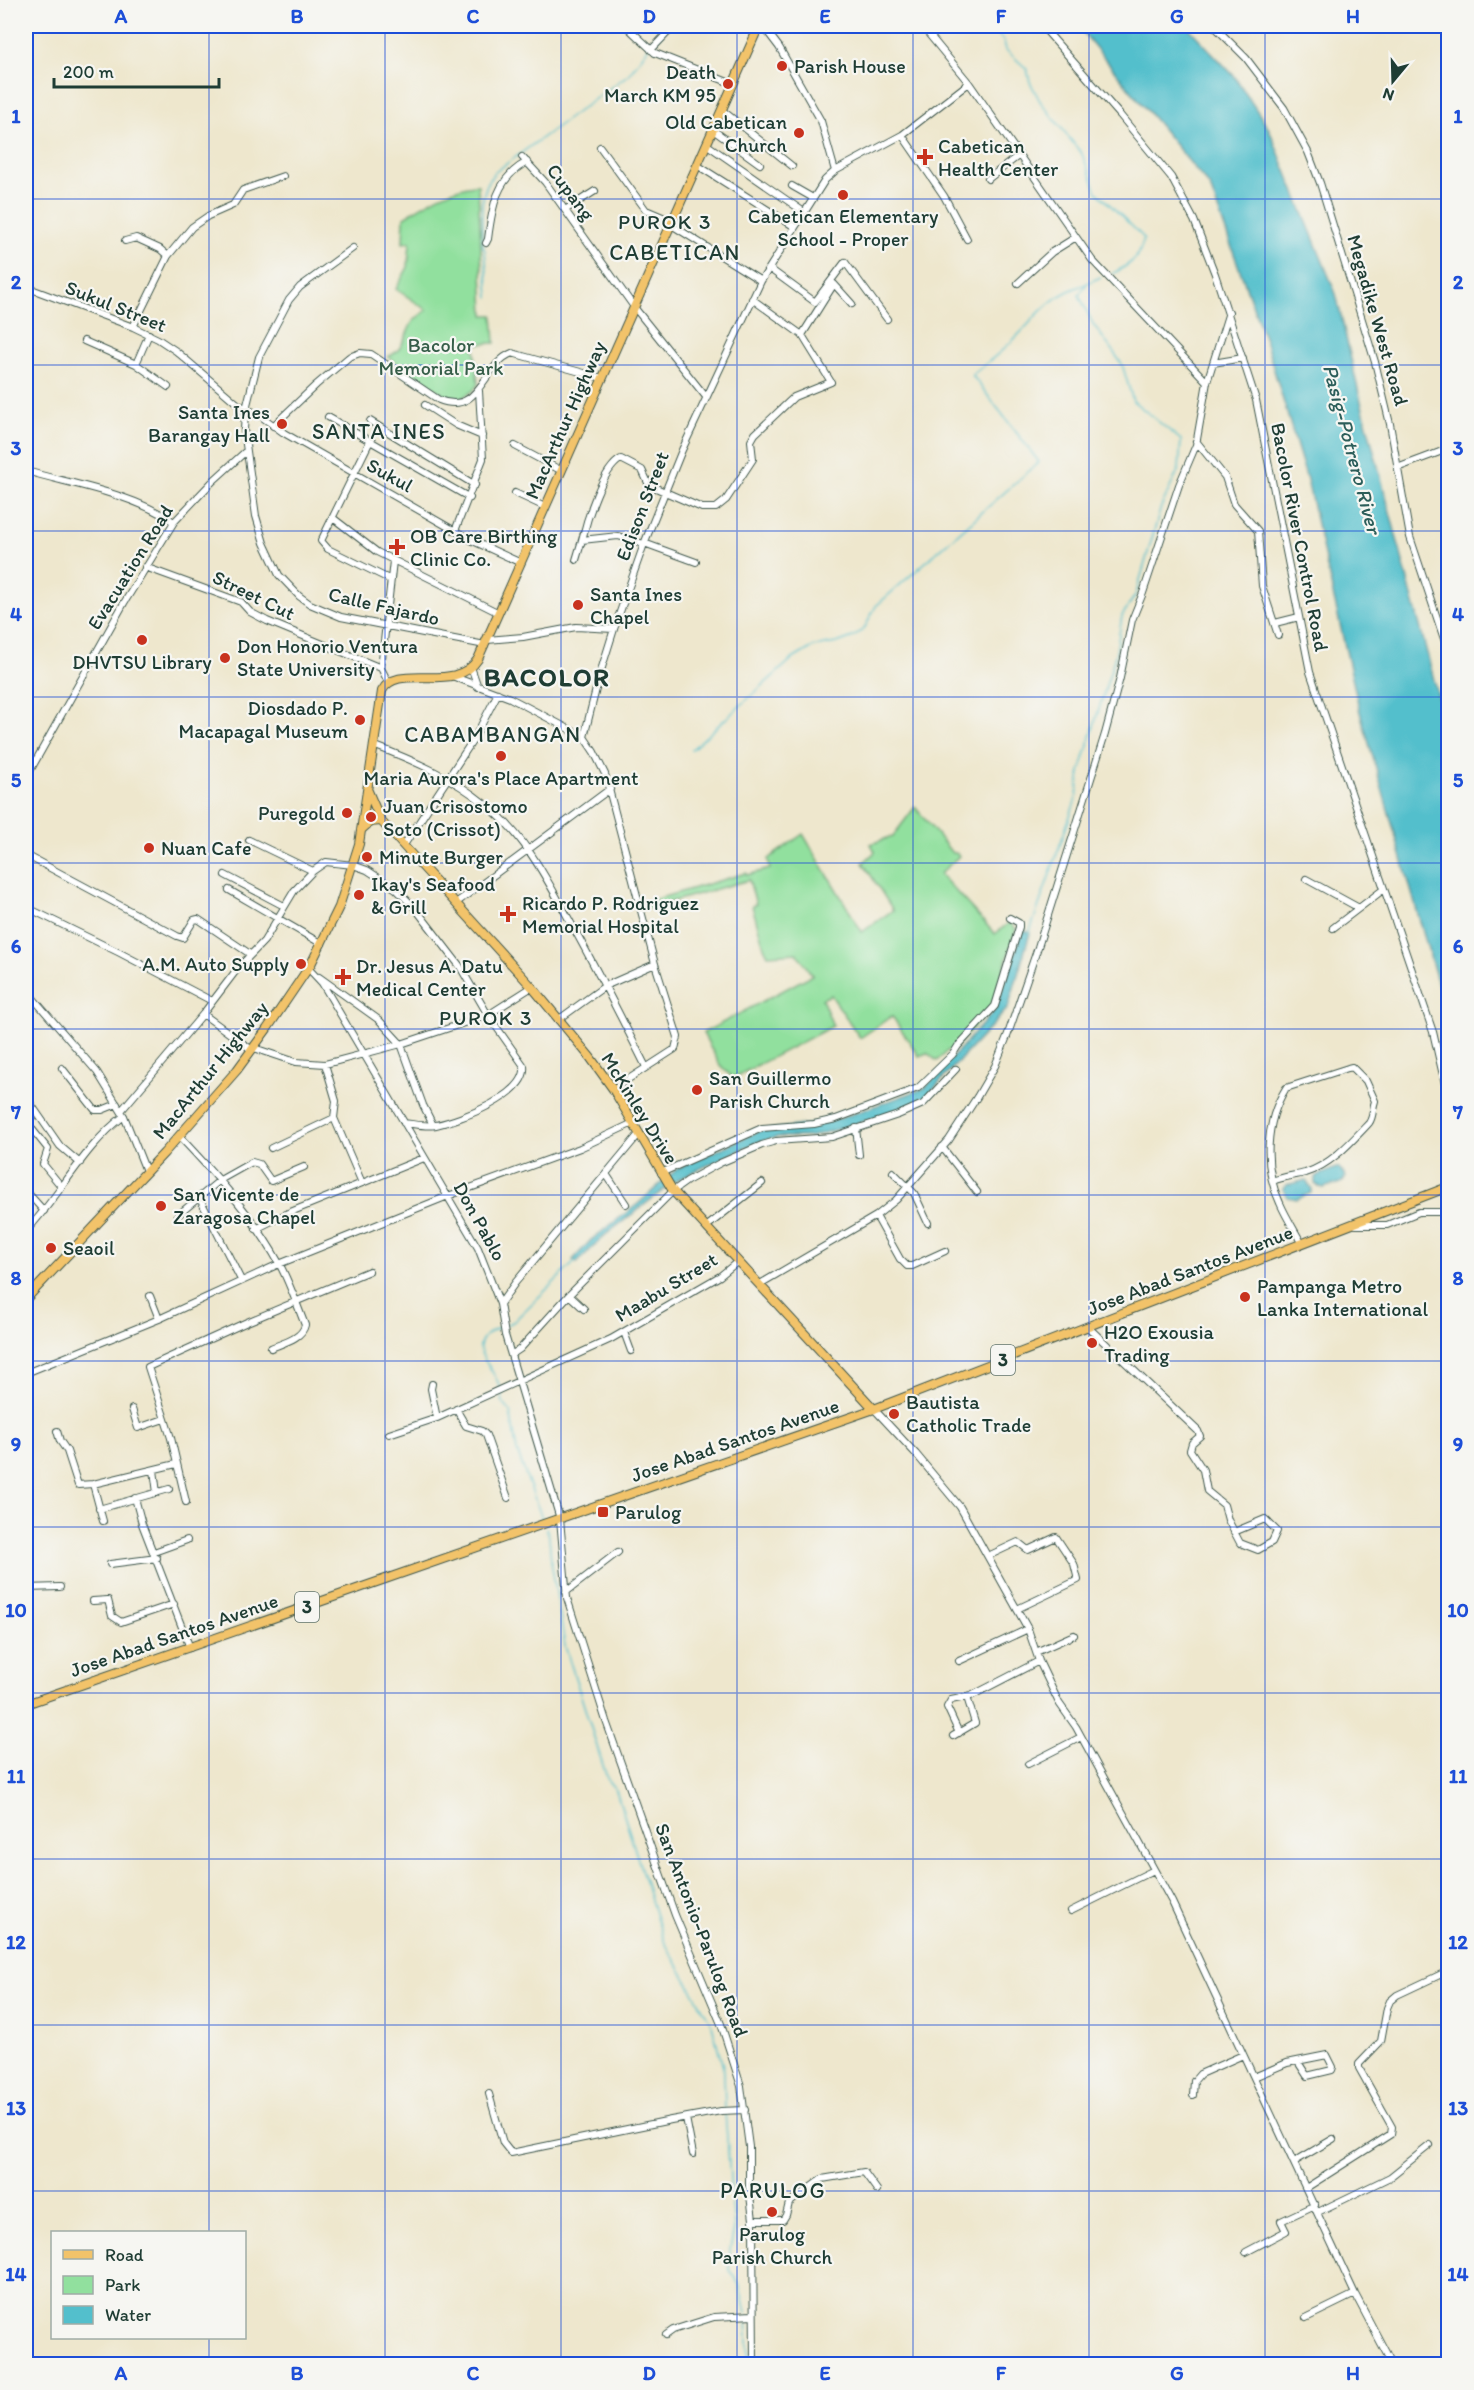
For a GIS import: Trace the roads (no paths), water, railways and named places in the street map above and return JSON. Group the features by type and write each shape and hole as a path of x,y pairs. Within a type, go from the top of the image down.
{"highway":[{"name":"Jose Abad Santos Avenue","path":"26,1704 874,1409 1449,1188"}],"main road":[{"name":"MacArthur Highway","path":"471,667 486,642 706,144 761,26"},
{"path":"388,682 401,678 452,676 471,667"},
{"name":"MacArthur Highway","path":"26,1299 179,1136 253,1049 308,968 339,907 353,865 361,830 380,697 388,682"},
{"name":"McKinley Drive","path":"367,790 381,821 531,987 613,1089 672,1190 874,1409"},
{"path":"361,830 370,822 381,821"}],"street":[{"path":"626,26 649,48 733,84"},
{"path":"649,48 674,26"},
{"path":"761,26 779,47 821,121 835,171 902,135 969,83"},
{"path":"922,26 969,83 1092,260 1207,382"},
{"name":"Bacolor River Control Road","path":"1042,26 1171,177 1194,220 1229,312 1260,420 1304,649 1317,698 1433,1032 1449,1097"},
{"name":"Megadike West Road","path":"1215,26 1246,58 1284,108 1308,152 1320,183 1375,362 1410,537 1449,651"},
{"path":"722,110 792,166"},
{"path":"713,130 760,164"},
{"path":"902,135 944,196 967,239"},
{"path":"706,144 804,212"},
{"path":"600,147 646,210 671,223 762,282"},
{"path":"988,178 1018,156"},
{"name":"Cupang","path":"486,243 500,185 525,159 545,182 634,307 706,396"},
{"path":"697,165 795,227"},
{"name":"Edison Street","path":"584,737 598,677 644,544 706,396 762,282 823,182 835,171"},
{"path":"133,327 168,256 192,227 208,216 233,205 243,190 283,176"},
{"path":"792,186 813,198"},
{"path":"565,210 595,191"},
{"path":"1018,283 1052,252 1076,237"},
{"path":"125,241 136,238 160,249 168,256"},
{"name":"Calle Fajardo","path":"353,248 300,287 289,300 259,357 244,423 246,452 258,524 268,555 279,575 299,596 310,604 341,617 486,642"},
{"path":"770,269 815,302 845,262 887,319"},
{"path":"802,334 834,284 852,304"},
{"name":"Sukul Street","path":"26,287 149,334 176,351 246,409"},
{"path":"576,560 599,490 614,465 621,459 642,470 646,483 702,508 716,508 726,500 753,459 751,441 755,434 794,397 831,382 802,334 753,299"},
{"path":"760,1284 876,1216 896,1200 942,1147 977,1097 995,1066 1042,935 1107,726 1132,620 1179,484 1194,450 1207,382 1229,312"},
{"path":"136,364 149,334"},
{"path":"84,341 136,364 168,387"},
{"path":"273,426 349,357 360,353 371,354 445,402 461,401 479,391 490,372 502,359 512,353 602,378"},
{"path":"1213,363 1243,358"},
{"path":"456,531 483,459 479,391"},
{"path":"425,405 456,425 482,436"},
{"name":"Sukul","path":"246,409 456,531 521,563"},
{"path":"328,417 470,498"},
{"path":"370,421 475,485"},
{"path":"1196,439 1198,445 1225,477 1234,504 1258,531 1262,586 1278,635"},
{"path":"370,441 333,518 321,537 323,545 391,580"},
{"path":"1398,468 1445,450 1449,443"},
{"path":"515,446 562,471"},
{"name":"Evacuation Road","path":"26,778 145,567 174,522 213,481 246,452"},
{"path":"26,471 138,502 174,522"},
{"path":"515,494 545,507"},
{"path":"333,518 363,542 393,561 499,613"},
{"path":"582,540 618,536 696,562"},
{"path":"388,682 381,668 393,561"},
{"name":"Street Cut","path":"145,567 241,602 250,612 267,621 381,668"},
{"path":"1275,623 1299,617"},
{"path":"486,642 576,627 614,629"},
{"path":"471,667 478,687"},
{"path":"452,676 498,693 584,737 598,759 610,789 655,964 678,1037 675,1049 613,1089"},
{"path":"404,845 475,737 498,693"},
{"path":"373,745 448,779 486,804 517,835 549,882 646,1067"},
{"path":"456,903 610,789"},
{"path":"249,840 313,872"},
{"path":"26,855 180,938 183,938 194,920 198,919 250,954"},
{"path":"26,1231 250,954 264,941 294,891 326,862 353,865 367,870 381,878 415,908 459,965 488,1015 524,1066 525,1074 521,1081 494,1103 434,1125 404,1123"},
{"path":"225,875 284,906"},
{"path":"1306,879 1359,908"},
{"path":"1333,928 1384,889"},
{"path":"229,890 322,944"},
{"path":"26,907 212,1001"},
{"path":"663,1176 762,1128 814,1124 836,1119 918,1088 953,1054 995,1006 1019,927 1019,923 1010,918"},
{"path":"558,1020 605,986 655,964"},
{"name":"Don Pablo","path":"308,968 317,975 478,1248 500,1304 503,1326 556,1520"},
{"path":"317,975 379,1020 401,1044 423,1105 434,1125"},
{"path":"203,1014 253,1049 283,1059 325,1064 401,1044 488,1015 531,987"},
{"path":"26,990 97,1072 122,1113 146,1171"},
{"path":"325,1064 336,1101 334,1118 362,1183"},
{"path":"62,1068 95,1110 102,1110 117,1104"},
{"path":"1273,1181 1284,1176 1305,1173 1329,1161 1370,1123 1375,1101 1366,1081 1355,1069 1348,1068 1286,1088 1279,1099 1269,1128 1268,1140 1273,1181 1280,1204 1302,1244"},
{"path":"511,1354 520,1349 568,1295 672,1190 687,1180 762,1145 776,1141 832,1137 898,1115 923,1104 956,1070"},
{"path":"26,1097 60,1146 80,1163"},
{"path":"271,1148 334,1118"},
{"path":"26,1373 159,1319 279,1264 580,1148 633,1123"},
{"path":"856,1128 859,1155"},
{"path":"26,1129 32,1129 48,1149 43,1164 61,1186"},
{"path":"500,1304 639,1134"},
{"path":"179,1136 220,1180 279,1264 305,1325 300,1335 271,1348"},
{"path":"942,1147 977,1192"},
{"path":"256,1229 424,1158"},
{"path":"178,1215 220,1180 252,1162 259,1164 271,1181 304,1167"},
{"path":"893,1172 916,1196 928,1223"},
{"path":"606,1174 626,1204"},
{"path":"706,1227 762,1183"},
{"path":"26,1191 44,1211"},
{"path":"199,1197 242,1280"},
{"path":"1353,1225 1387,1225 1419,1212 1444,1212 1449,1218"},
{"path":"876,1216 900,1259 907,1266 912,1266 945,1251"},
{"name":"Maabu Street","path":"389,1434 437,1418 611,1339 720,1276 737,1262"},
{"path":"186,1502 171,1438 148,1367 369,1271"},
{"path":"568,1295 584,1309"},
{"path":"150,1296 159,1319"},
{"path":"1088,1327 1198,1431 1200,1436 1192,1443 1190,1449 1203,1470 1207,1491 1224,1505 1234,1532 1240,1543 1258,1551 1272,1542 1277,1531 1265,1519 1234,1532"},
{"path":"624,1332 631,1352"},
{"path":"432,1384 437,1418"},
{"path":"132,1409 138,1428 164,1419"},
{"path":"456,1409 466,1426 486,1434 508,1498"},
{"path":"874,1409 942,1484 960,1508 1028,1629 1039,1662 1059,1703 1081,1737 1173,1902 1355,2294 1392,2364"},
{"path":"57,1431 67,1451 78,1485 93,1484 176,1464"},
{"path":"154,1470 157,1493"},
{"path":"93,1484 103,1521"},
{"path":"99,1509 169,1489"},
{"path":"135,1498 142,1524 190,1647"},
{"name":"San Antonio-Parulog Road","path":"556,1520 566,1592 606,1720 675,1915 721,2024 741,2086 749,2147 749,2187 753,2220 749,2315 754,2364"},
{"path":"988,1556 1018,1542 1028,1550 1056,1537 1074,1564 1078,1580 1017,1609"},
{"path":"110,1564 156,1555 188,1540"},
{"path":"566,1592 618,1552"},
{"path":"26,1588 60,1587"},
{"path":"93,1601 108,1600 112,1616 121,1622 174,1604"},
{"path":"959,1661 1028,1629"},
{"path":"1036,1652 1074,1635"},
{"path":"967,1697 975,1724 956,1735 948,1705 955,1698 967,1697 1039,1662"},
{"path":"1028,1764 1081,1737"},
{"path":"1071,1911 1154,1870"},
{"path":"1306,2188 1391,2134 1392,2127 1359,2068 1359,2064 1381,2041 1390,2001 1397,1995 1449,1971"},
{"path":"1193,2095 1194,2081 1200,2074 1243,2055"},
{"path":"1254,2077 1287,2063 1327,2055 1333,2067 1332,2070 1310,2076 1306,2075 1298,2062"},
{"path":"489,2094 503,2143 511,2153 686,2118 745,2110"},
{"path":"686,2118 693,2154"},
{"path":"1294,2162 1333,2139"},
{"path":"1246,2252 1286,2232 1281,2221 1316,2209 1390,2177 1430,2145"},
{"path":"753,2220 783,2220 789,2203 822,2179 864,2172 877,2190"},
{"path":"1306,2318 1355,2294"},
{"path":"666,2335 673,2330 714,2317 749,2315"}],"water":[{"name":"Pasig-Potrero River","path":"1078,26 1187,26 1235,77 1269,129 1336,294 1360,398 1448,733 1448,1019 1360,712 1307,480 1265,340 1210,187"},
{"path":"1023,930 1030,933 1008,1008 923,1100 885,1115 810,1137 778,1137 755,1143 674,1182 604,1236 577,1263 573,1260 591,1240 639,1203 677,1169 759,1131 833,1121 925,1088 995,1010"},
{"path":"1339,1168 1346,1177 1341,1183 1322,1188 1315,1184 1315,1177"},
{"path":"1306,1180 1312,1189 1311,1193 1297,1199 1287,1197 1283,1189 1286,1185"}],"waterway":[{"path":"651,45 669,26"},
{"path":"992,26 1004,42 1006,50 1027,69 1030,82 1040,101 1082,154 1097,192 1144,238 1140,251 1133,260 1112,274"},
{"path":"489,297 482,217 485,190 494,173 629,74 648,48"},
{"path":"1029,934 1077,796 1080,772 1116,653 1122,616 1136,594 1161,507 1179,469 1181,440 1133,401 1122,364 1093,324 1079,295 1087,283 1101,277"},
{"path":"691,750 791,660 813,647 837,643 853,637 864,629 876,606 1039,462 972,375 1005,348 1051,302 1060,295 1086,284"},
{"path":"507,1324 513,1322 576,1261"},
{"path":"500,1388 480,1347 482,1340 489,1333 503,1326"},
{"path":"501,1392 503,1403 510,1411 517,1451 543,1521"},
{"path":"546,1528 565,1646 608,1781 616,1790 664,1941 712,2025 724,2071 725,2108"},
{"path":"725,2112 734,2229 729,2270 739,2284 746,2313"},
{"path":"747,2317 749,2364"}],"place":[{"name":"Parish House","path":"782,66"},
{"name":"Death March KM 95","path":"728,84"},
{"name":"Old Cabetican Church","path":"799,133"},
{"name":"Cabetican Health Center","path":"925,157"},
{"name":"Cabetican Elementary School - Proper","path":"843,195"},
{"name":"Santa Ines Barangay Hall","path":"282,424"},
{"name":"OB Care Birthing Clinic Co.","path":"397,547"},
{"name":"Santa Ines Chapel","path":"578,605"},
{"name":"DHVTSU Library","path":"142,640"},
{"name":"Don Honorio Ventura State University","path":"225,658"},
{"name":"Diosdado P. Macapagal Museum","path":"360,720"},
{"name":"Maria Aurora's Place Apartment","path":"501,756"},
{"name":"Puregold","path":"347,813"},
{"name":"Juan Crisostomo Soto (Crissot)","path":"371,817"},
{"name":"Nuan Cafe","path":"149,848"},
{"name":"Minute Burger","path":"367,857"},
{"name":"Ikay's Seafood & Grill","path":"359,895"},
{"name":"Ricardo P. Rodriguez Memorial Hospital","path":"508,914"},
{"name":"A.M. Auto Supply","path":"301,964"},
{"name":"Dr. Jesus A. Datu Medical Center","path":"343,977"},
{"name":"San Guillermo Parish Church","path":"697,1090"},
{"name":"San Vicente de Zaragosa Chapel","path":"161,1206"},
{"name":"Seaoil","path":"51,1248"},
{"name":"Pampanga Metro Lanka International","path":"1245,1297"},
{"name":"H2O Exousia Trading","path":"1092,1343"},
{"name":"Bautista Catholic Trade","path":"894,1414"},
{"name":"Parulog","path":"603,1512"},
{"name":"Parulog Parish Church","path":"772,2212"}],"district":[{"name":"PUROK 3","path":"665,222"},
{"name":"CABETICAN","path":"675,252"},
{"name":"SANTA INES","path":"379,431"},
{"name":"BACOLOR","path":"547,677"},
{"name":"CABAMBANGAN","path":"493,734"},
{"name":"PUROK 3","path":"486,1018"},
{"name":"PARULOG","path":"773,2190"}],"park label":[{"name":"Bacolor Memorial Park","path":"441,356"}]}
